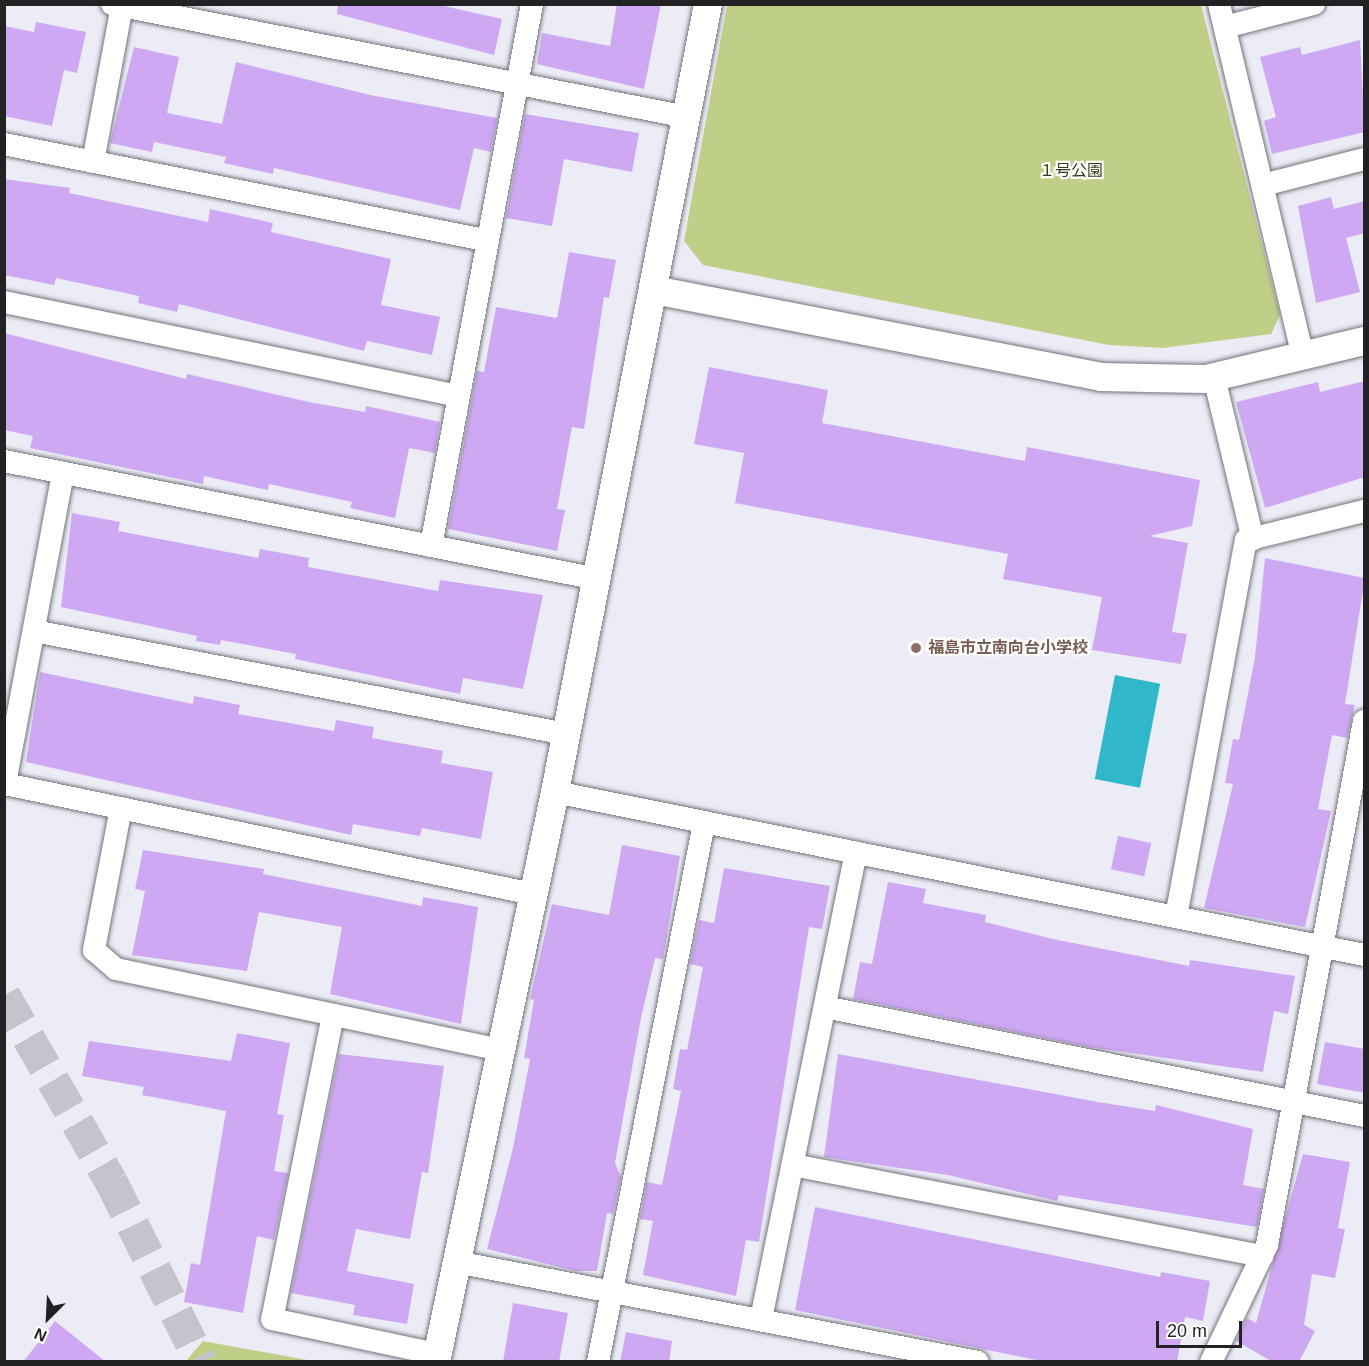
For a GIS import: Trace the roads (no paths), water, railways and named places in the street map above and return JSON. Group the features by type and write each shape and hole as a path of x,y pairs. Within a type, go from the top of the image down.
{"street":[{"path":"431,546 515,84 532,4"},
{"path":"333,1015 272,1319 436,1358 555,792 708,4"},
{"path":"1219,4 1304,356"},
{"path":"1225,27 1314,4"},
{"path":"93,162 117,5 687,117"},
{"path":"4,144 486,240"},
{"path":"1263,184 1365,159"},
{"path":"654,290 1101,377 1214,377 1365,340"},
{"path":"4,302 458,396"},
{"path":"1214,377 1253,538"},
{"path":"4,461 597,579"},
{"path":"63,473 5,784 533,894"},
{"path":"1176,917 1246,540 1365,511"},
{"path":"34,631 566,734"},
{"path":"1211,1362 1262,1257 1365,721"},
{"path":"555,792 1365,955"},
{"path":"121,808 94,950 116,969 500,1050"},
{"path":"598,1362 704,822"},
{"path":"762,1318 856,853"},
{"path":"825,1007 1365,1116"},
{"path":"793,1165 1262,1257"},
{"path":"456,1262 762,1318 978,1362"}],"water":[{"path":"1115,675 1160,684 1140,788 1095,779"}],"tunnel":[{"path":"4,995 111,1181 201,1362"}],"place":[{"name":"福島市立南向台小学校","path":"916,648"}],"park label":[{"name":"１号公園","path":"1071,171"}]}
